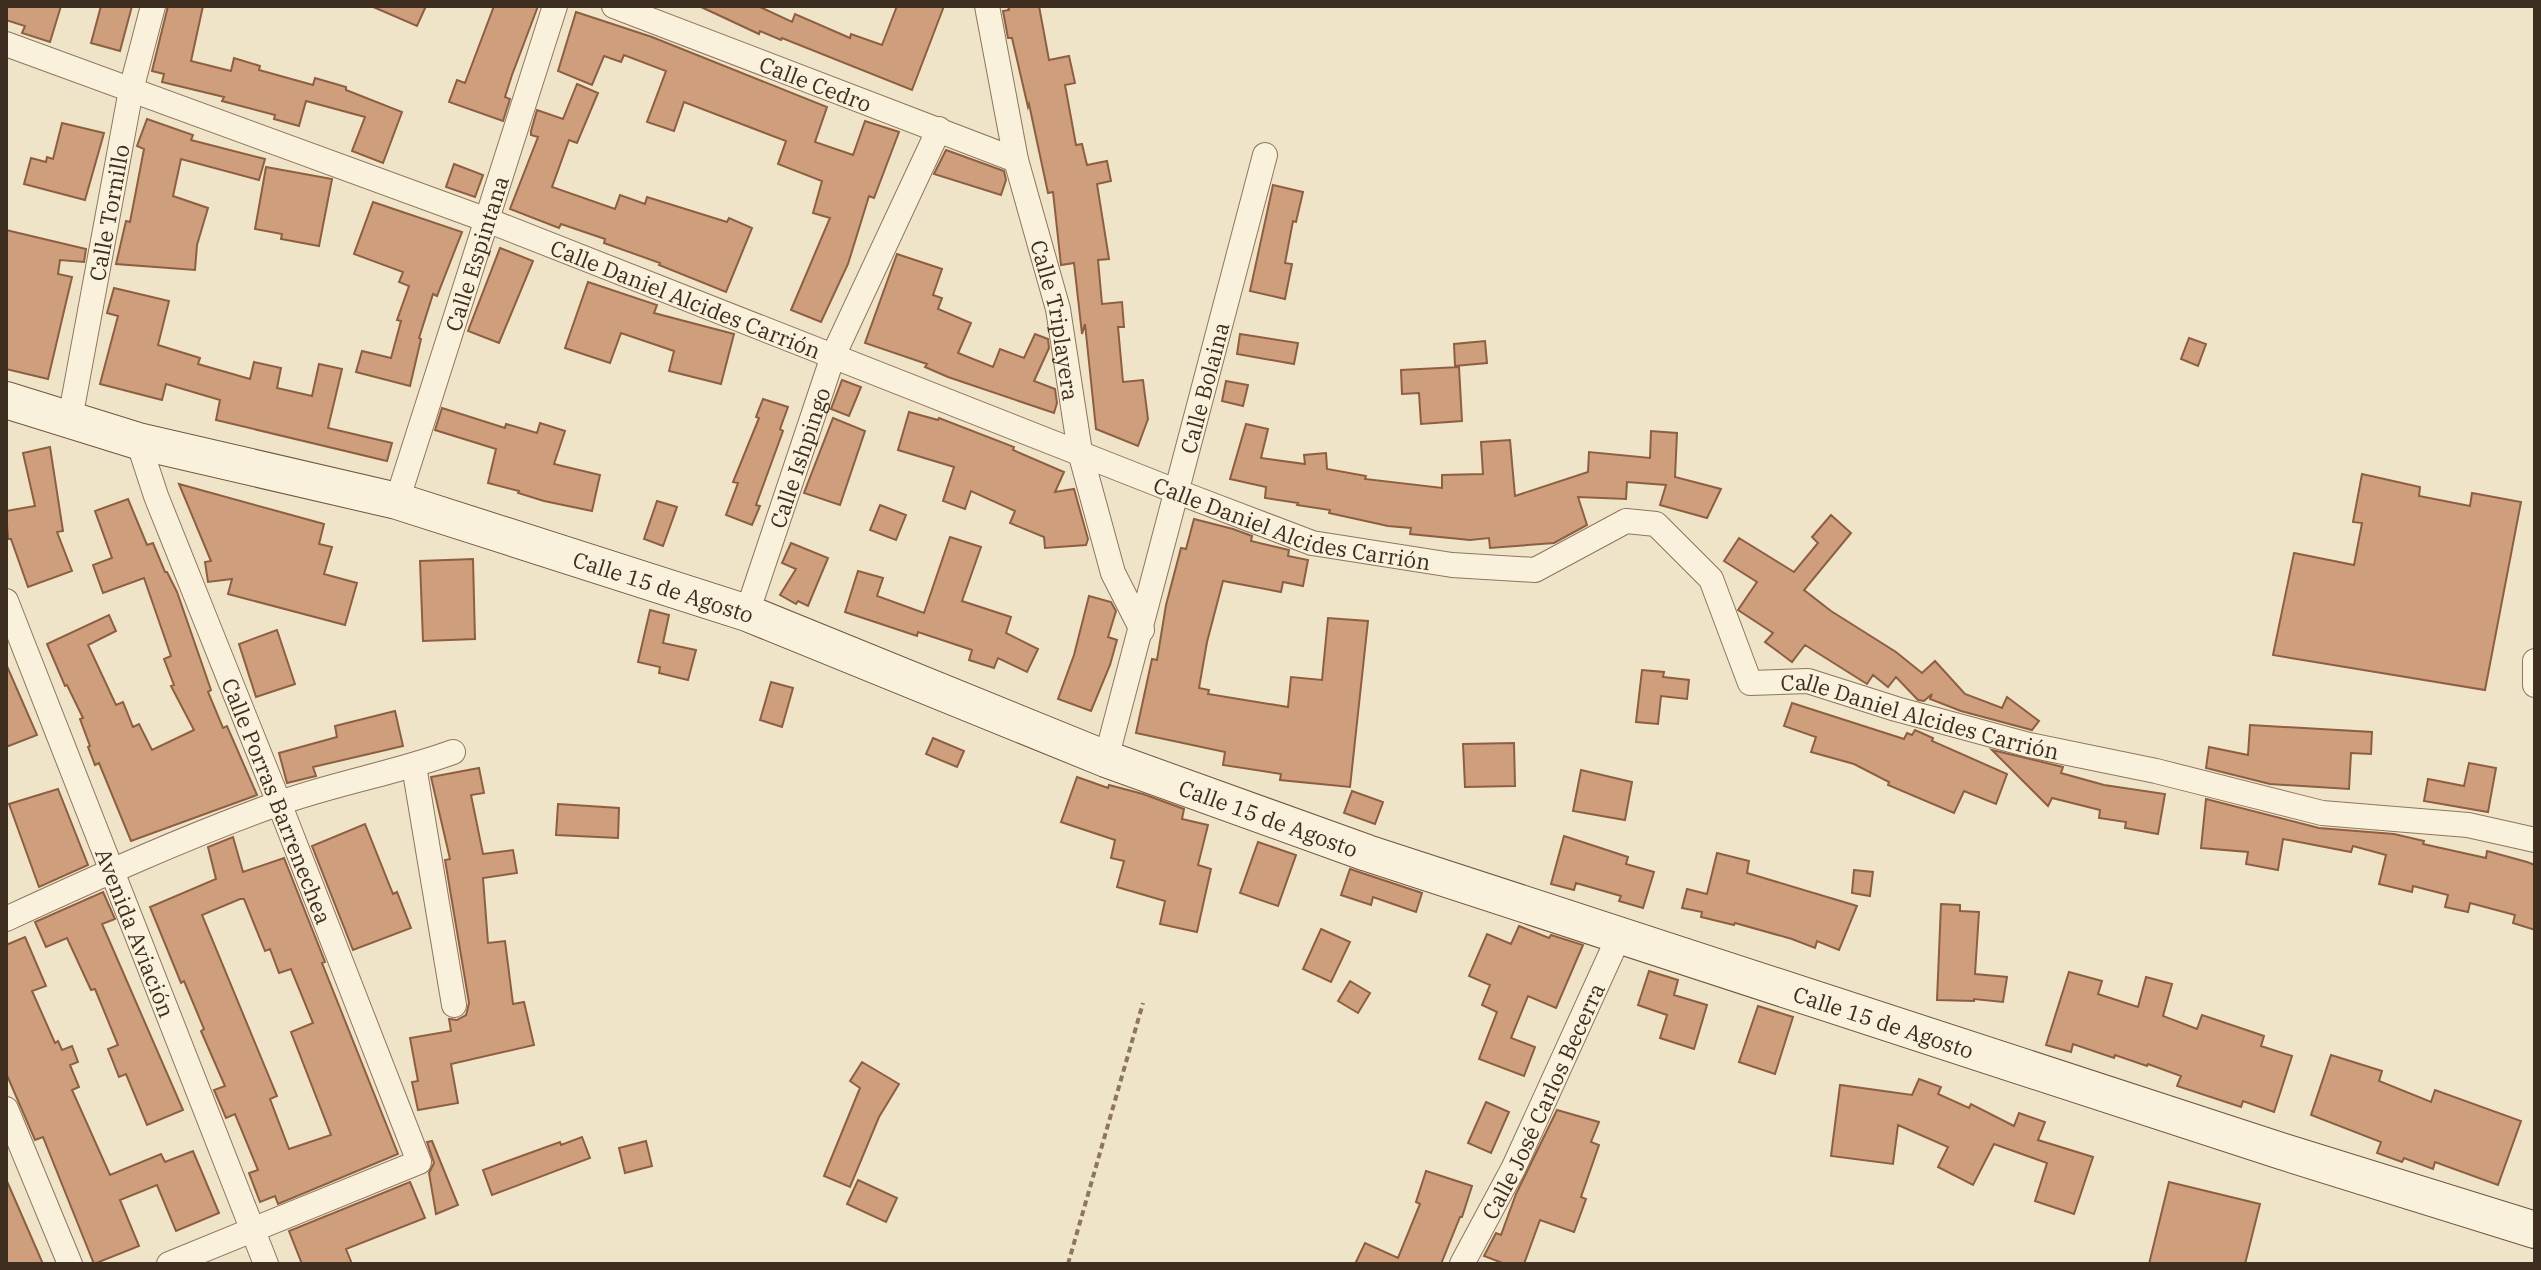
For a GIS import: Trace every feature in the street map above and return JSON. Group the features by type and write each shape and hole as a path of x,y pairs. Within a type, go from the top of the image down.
{"street":[{"name":"Calle Tornillo","path":"70,419 131,90 153,6"},
{"name":"Calle Espintana","path":"397,501 555,6"},
{"name":"Calle Cedro","path":"614,6 1016,160"},
{"name":"Calle Triplayera","path":"987,6 1016,160 1058,309 1080,452 1113,573 1142,630"},
{"name":"Calle Daniel Alcides Carrión","path":"6,44 487,220 1312,543 1452,565 1535,570 1626,521 1656,524 1711,579 1750,683 1808,681 1896,709 2029,745 2156,771 2322,813 2468,825 2535,840"},
{"name":"Calle Ishpingo","path":"747,613 833,356 939,129"},
{"name":"Calle Bolaina","path":"1106,759 1265,155"},
{"name":"Calle 15 de Agosto","path":"6,400 138,441 397,501 747,613 1106,759 1367,853 2281,1151 2535,1230"},
{"name":"Calle Porras Barrenechea","path":"138,441 156,496 419,1162 252,1230"},
{"name":"Avenida Aviación","path":"6,603 266,1264"},
{"path":"2535,661 2535,685"},
{"path":"6,919 110,871 279,803 414,766 453,752"},
{"path":"414,766 454,1005"},
{"name":"Calle José Carlos Becerra","path":"1462,1264 1514,1167 1620,934"},
{"path":"6,1109 70,1264"},
{"path":"169,1264 252,1230"}],"path":[{"path":"1068,1264 1143,1003"}],"building":[{"path":"6,6 61,6 50,42 22,33 25,26 6,20"},
{"path":"101,6 132,6 120,51 91,43"},
{"path":"168,6 203,6 191,61 231,71 234,58 260,66 259,70 313,85 315,78 346,87 346,90 402,112 383,163 352,151 365,117 306,101 299,126 274,119 275,115 222,101 224,97 162,82 164,74 152,71"},
{"path":"371,6 426,6 417,26"},
{"path":"494,6 538,6 505,97 510,99 503,121 449,102 457,80 465,83"},
{"path":"699,6 758,6 792,22 795,14 850,38 851,34 882,45 897,6 944,6 912,90 782,38 760,31 759,34"},
{"path":"1008,6 1039,6 1049,60 1069,56 1075,83 1065,85 1076,145 1082,144 1087,165 1107,161 1111,181 1097,184 1109,259 1098,260 1102,304 1122,302 1124,327 1118,327 1123,382 1143,380 1148,419 1138,446 1096,429 1085,324 1082,334 1074,263 1061,265 1053,192 1048,193 1012,38 1008,38 1003,11 1009,10"},
{"path":"576,12 652,37 827,107 815,142 853,155 865,121 899,132 874,198 869,196 848,264 821,322 791,310 830,218 813,213 822,181 778,164 786,141 684,102 674,131 647,122 666,71 624,55 621,62 604,56 592,85 558,71"},
{"path":"577,84 598,93 577,143 569,140 552,187 615,209 620,195 645,204 647,197 727,222 729,218 752,228 726,292 604,243 605,239 561,224 559,228 510,209 538,137 531,135 537,110 563,119"},
{"path":"147,119 193,135 191,140 265,159 259,180 181,159 173,196 208,208 197,245 195,270 116,264 126,221 130,222 144,149 137,146"},
{"path":"62,123 104,133 85,200 24,184 31,158 46,162 47,157 53,159"},
{"path":"946,150 1004,171 1006,180 1001,195 934,174"},
{"path":"454,164 483,175 475,197 446,187"},
{"path":"266,167 332,179 319,246 281,239 282,234 255,229"},
{"path":"1273,185 1303,192 1296,222 1293,221 1285,263 1292,264 1285,299 1250,291"},
{"path":"373,202 462,232 437,296 433,294 419,338 410,386 356,372 362,351 391,358 401,321 397,320 409,286 399,282 403,272 354,254"},
{"path":"6,230 86,249 84,262 60,260 58,274 72,277 48,379 6,369"},
{"path":"500,248 533,261 499,343 468,331"},
{"path":"897,254 942,269 933,295 942,298 938,309 971,323 958,353 993,367 1000,349 1024,358 1035,334 1048,339 1049,348 1034,381 1055,389 1057,403 1054,413 948,377 925,367 927,364 865,343"},
{"path":"588,282 657,305 654,313 734,334 721,384 669,371 674,351 621,333 610,363 565,348"},
{"path":"114,288 169,301 158,345 200,358 198,364 250,379 254,362 281,368 277,388 312,396 319,364 342,369 328,428 392,443 387,461 216,420 220,400 166,384 162,400 100,384 118,316 107,313"},
{"path":"1240,334 1298,343 1294,364 1237,354"},
{"path":"2189,338 2206,344 2198,366 2181,359"},
{"path":"1485,341 1487,363 1455,366 1454,344"},
{"path":"1459,367 1462,421 1421,424 1419,393 1402,394 1401,370"},
{"path":"842,380 861,387 849,416 831,409"},
{"path":"1226,381 1248,385 1243,406 1222,401"},
{"path":"763,399 788,407 752,525 726,515 738,483 733,482 759,418 756,417"},
{"path":"442,408 505,428 506,424 537,433 540,423 565,431 554,464 600,475 592,511 544,501 488,483 496,449 435,430"},
{"path":"909,412 939,418 1014,447 1013,450 1064,472 1055,492 1074,489 1088,539 1086,545 1045,548 1044,537 1010,523 1015,511 971,491 965,509 943,501 954,467 898,450"},
{"path":"833,418 865,431 840,505 804,493"},
{"path":"1246,424 1268,429 1261,458 1305,464 1304,455 1326,453 1327,469 1366,476 1365,479 1442,488 1442,475 1483,474 1481,442 1510,440 1515,496 1588,472 1589,452 1650,458 1651,431 1677,433 1675,477 1721,489 1707,518 1660,505 1666,485 1627,482 1626,499 1578,497 1587,525 1554,543 1490,548 1489,538 1470,540 1410,534 1411,528 1388,526 1329,513 1330,510 1265,498 1266,487 1230,479"},
{"path":"50,447 63,531 57,532 72,571 28,587 11,539 8,539 6,511 35,506 23,453"},
{"path":"2362,474 2420,487 2419,496 2470,506 2472,493 2521,502 2485,690 2273,655 2294,553 2354,565 2362,523 2353,522"},
{"path":"179,484 324,524 319,544 332,547 324,574 357,583 345,625 228,594 232,579 208,582 205,562 211,561"},
{"path":"128,499 147,545 153,543 177,592 211,690 208,692 223,728 227,726 257,795 131,841 99,763 95,765 80,719 83,718 47,644 109,615 116,631 88,645 116,705 123,702 133,727 139,724 152,750 194,730 171,686 174,685 164,659 171,656 144,578 103,593 93,565 112,558 95,511"},
{"path":"657,501 677,507 663,546 644,539"},
{"path":"880,505 906,515 896,540 870,530"},
{"path":"1831,515 1851,533 1804,590 1922,673 1935,661 1965,694 2002,708 2007,697 2039,721 2032,730 1961,711 1930,699 1932,694 1924,701 1918,700 1896,677 1888,687 1873,675 1867,684 1805,645 1792,662 1765,642 1773,633 1738,610 1757,582 1724,561 1739,538 1794,572 1818,543 1812,537"},
{"path":"1194,519 1233,529 1252,536 1251,541 1289,550 1288,556 1308,560 1303,586 1283,582 1281,592 1223,581 1199,688 1209,690 1208,694 1288,707 1291,677 1322,680 1328,618 1368,621 1350,787 1280,780 1281,774 1223,765 1225,752 1136,733 1152,659 1157,660 1166,605 1181,548 1186,549"},
{"path":"950,537 981,547 962,601 1011,617 1006,633 1038,649 1027,672 998,658 994,668 969,660 972,650 845,612 858,571 883,578 877,596 924,613"},
{"path":"791,543 828,558 808,606 798,601 796,604 780,595 796,569 782,563"},
{"path":"473,559 475,639 423,641 420,561"},
{"path":"1089,596 1111,602 1116,611 1108,637 1117,640 1091,711 1058,699 1074,655"},
{"path":"650,610 669,615 663,643 696,650 688,680 659,673 660,667 638,662"},
{"path":"277,630 295,684 256,697 239,644"},
{"path":"6,664 37,735 6,747"},
{"path":"1642,670 1664,672 1663,677 1689,680 1687,699 1661,696 1658,724 1636,722"},
{"path":"771,682 793,688 782,727 760,720"},
{"path":"1792,703 1904,739 1907,733 1912,735 1915,730 1933,738 1932,741 2007,774 1996,804 1964,791 1954,813 1888,785 1889,782 1854,764 1811,752 1816,737 1784,726"},
{"path":"395,711 403,746 313,767 316,776 287,783 279,753 337,737 335,726"},
{"path":"2250,725 2372,732 2371,754 2351,753 2349,789 2270,784 2206,768 2209,747 2248,755"},
{"path":"933,738 964,751 957,767 926,754"},
{"path":"1514,743 1515,786 1465,787 1463,744"},
{"path":"1992,750 2063,767 2061,773 2104,785 2165,794 2158,834 2125,828 2126,822 2099,818 2100,810 2052,798 2048,806"},
{"path":"2469,763 2496,768 2488,812 2424,801 2428,779 2464,786"},
{"path":"479,768 484,793 471,795 483,854 513,850 517,873 483,878 488,943 505,941 513,1004 524,1002 534,1045 451,1064 458,1103 418,1110 412,1082 418,1081 410,1038 451,1031 449,1019 457,1020 466,1015 469,1003 445,860 450,859 431,777"},
{"path":"1581,770 1632,782 1625,820 1573,811"},
{"path":"1077,777 1108,788 1109,785 1143,794 1184,809 1182,819 1208,825 1198,865 1211,869 1197,932 1160,924 1165,901 1117,887 1124,861 1111,858 1115,840 1061,822"},
{"path":"58,789 88,865 39,887 9,804"},
{"path":"1352,791 1383,802 1375,824 1344,813"},
{"path":"2206,799 2319,828 2394,834 2486,858 2487,851 2535,865 2535,930 2513,923 2515,915 2470,903 2468,912 2445,907 2448,895 2413,886 2412,892 2379,884 2386,855 2353,846 2351,852 2283,839 2278,870 2246,864 2248,852 2201,848"},
{"path":"558,804 619,808 618,838 556,835"},
{"path":"365,824 393,894 397,892 411,928 353,950 312,846"},
{"path":"1564,836 1628,857 1626,864 1654,872 1643,908 1619,901 1621,896 1576,883 1574,890 1551,884"},
{"path":"233,837 243,872 284,858 398,1154 278,1204 275,1196 260,1202 249,1173 258,1170 235,1114 226,1118 214,1090 225,1086 184,981 181,983 150,907 216,879 208,847","holes":["244,899 265,951 270,949 279,973 291,969 313,1023 291,1032 331,1135 289,1149 270,1099 277,1096 202,915"]},
{"path":"1258,842 1296,855 1278,906 1240,893"},
{"path":"1717,853 1749,861 1747,873 1857,906 1839,950 1817,941 1815,948 1735,923 1701,917 1702,912 1682,908 1687,889 1707,894"},
{"path":"1350,869 1422,893 1416,912 1373,897 1371,905 1341,895"},
{"path":"1854,870 1873,872 1870,896 1852,893"},
{"path":"103,892 115,919 102,924 183,1110 147,1125 126,1074 119,1077 108,1049 118,1045 95,989 91,990 67,938 46,947 35,922"},
{"path":"1941,904 1960,905 1960,911 1979,912 1975,974 2007,977 2003,1002 1937,1000"},
{"path":"1519,926 1549,938 1551,935 1583,945 1556,1008 1528,996 1511,1038 1535,1047 1524,1076 1479,1059 1497,1012 1482,1005 1490,985 1469,976 1487,934 1511,944"},
{"path":"1321,929 1350,942 1331,982 1303,969"},
{"path":"25,937 46,986 32,991 55,1043 58,1041 62,1050 72,1046 78,1062 70,1065 79,1087 72,1090 110,1175 161,1154 165,1162 193,1151 219,1213 176,1231 157,1185 120,1200 139,1246 94,1264 43,1137 35,1140 6,1073 6,945"},
{"path":"1649,971 1678,980 1674,995 1707,1005 1694,1049 1660,1038 1667,1015 1638,1005"},
{"path":"2069,972 2102,981 2098,994 2138,1007 2146,977 2172,984 2163,1016 2197,1029 2202,1015 2264,1036 2261,1046 2292,1056 2274,1112 2243,1101 2241,1107 2177,1086 2181,1076 2148,1064 2115,1055 2114,1058 2073,1044 2071,1052 2046,1045"},
{"path":"1350,981 1370,993 1358,1013 1338,1001"},
{"path":"1758,1006 1793,1017 1775,1074 1739,1062"},
{"path":"2331,1055 2382,1071 2379,1081 2431,1102 2435,1090 2521,1121 2498,1185 2435,1162 2433,1169 2404,1158 2402,1162 2377,1153 2381,1142 2311,1115"},
{"path":"862,1062 899,1084 879,1117 850,1187 824,1176 860,1088 850,1081"},
{"path":"1919,1079 1941,1087 1938,1094 1969,1108 1971,1104 2014,1126 2019,1113 2045,1122 2038,1140 2093,1157 2074,1214 2035,1201 2047,1163 1994,1144 1973,1185 1938,1167 1948,1147 1898,1125 1893,1164 1831,1156 1840,1085 1912,1095"},
{"path":"1486,1102 1509,1112 1491,1153 1468,1143"},
{"path":"1557,1110 1599,1122 1591,1142 1599,1145 1581,1197 1586,1199 1574,1232 1540,1220 1524,1264 1505,1264 1484,1256 1496,1233 1501,1235 1516,1194"},
{"path":"582,1137 590,1158 492,1195 483,1170"},
{"path":"432,1141 458,1205 436,1214 429,1173 434,1163 427,1142"},
{"path":"646,1141 652,1166 625,1173 619,1148"},
{"path":"1426,1171 1472,1186 1441,1264 1355,1264 1365,1243 1398,1258 1420,1204 1416,1202"},
{"path":"6,1179 33,1241 43,1264 6,1264"},
{"path":"858,1180 897,1198 886,1222 847,1204"},
{"path":"410,1182 425,1218 346,1249 352,1264 302,1264 289,1231"},
{"path":"2169,1182 2260,1204 2245,1264 2149,1264"}]}
